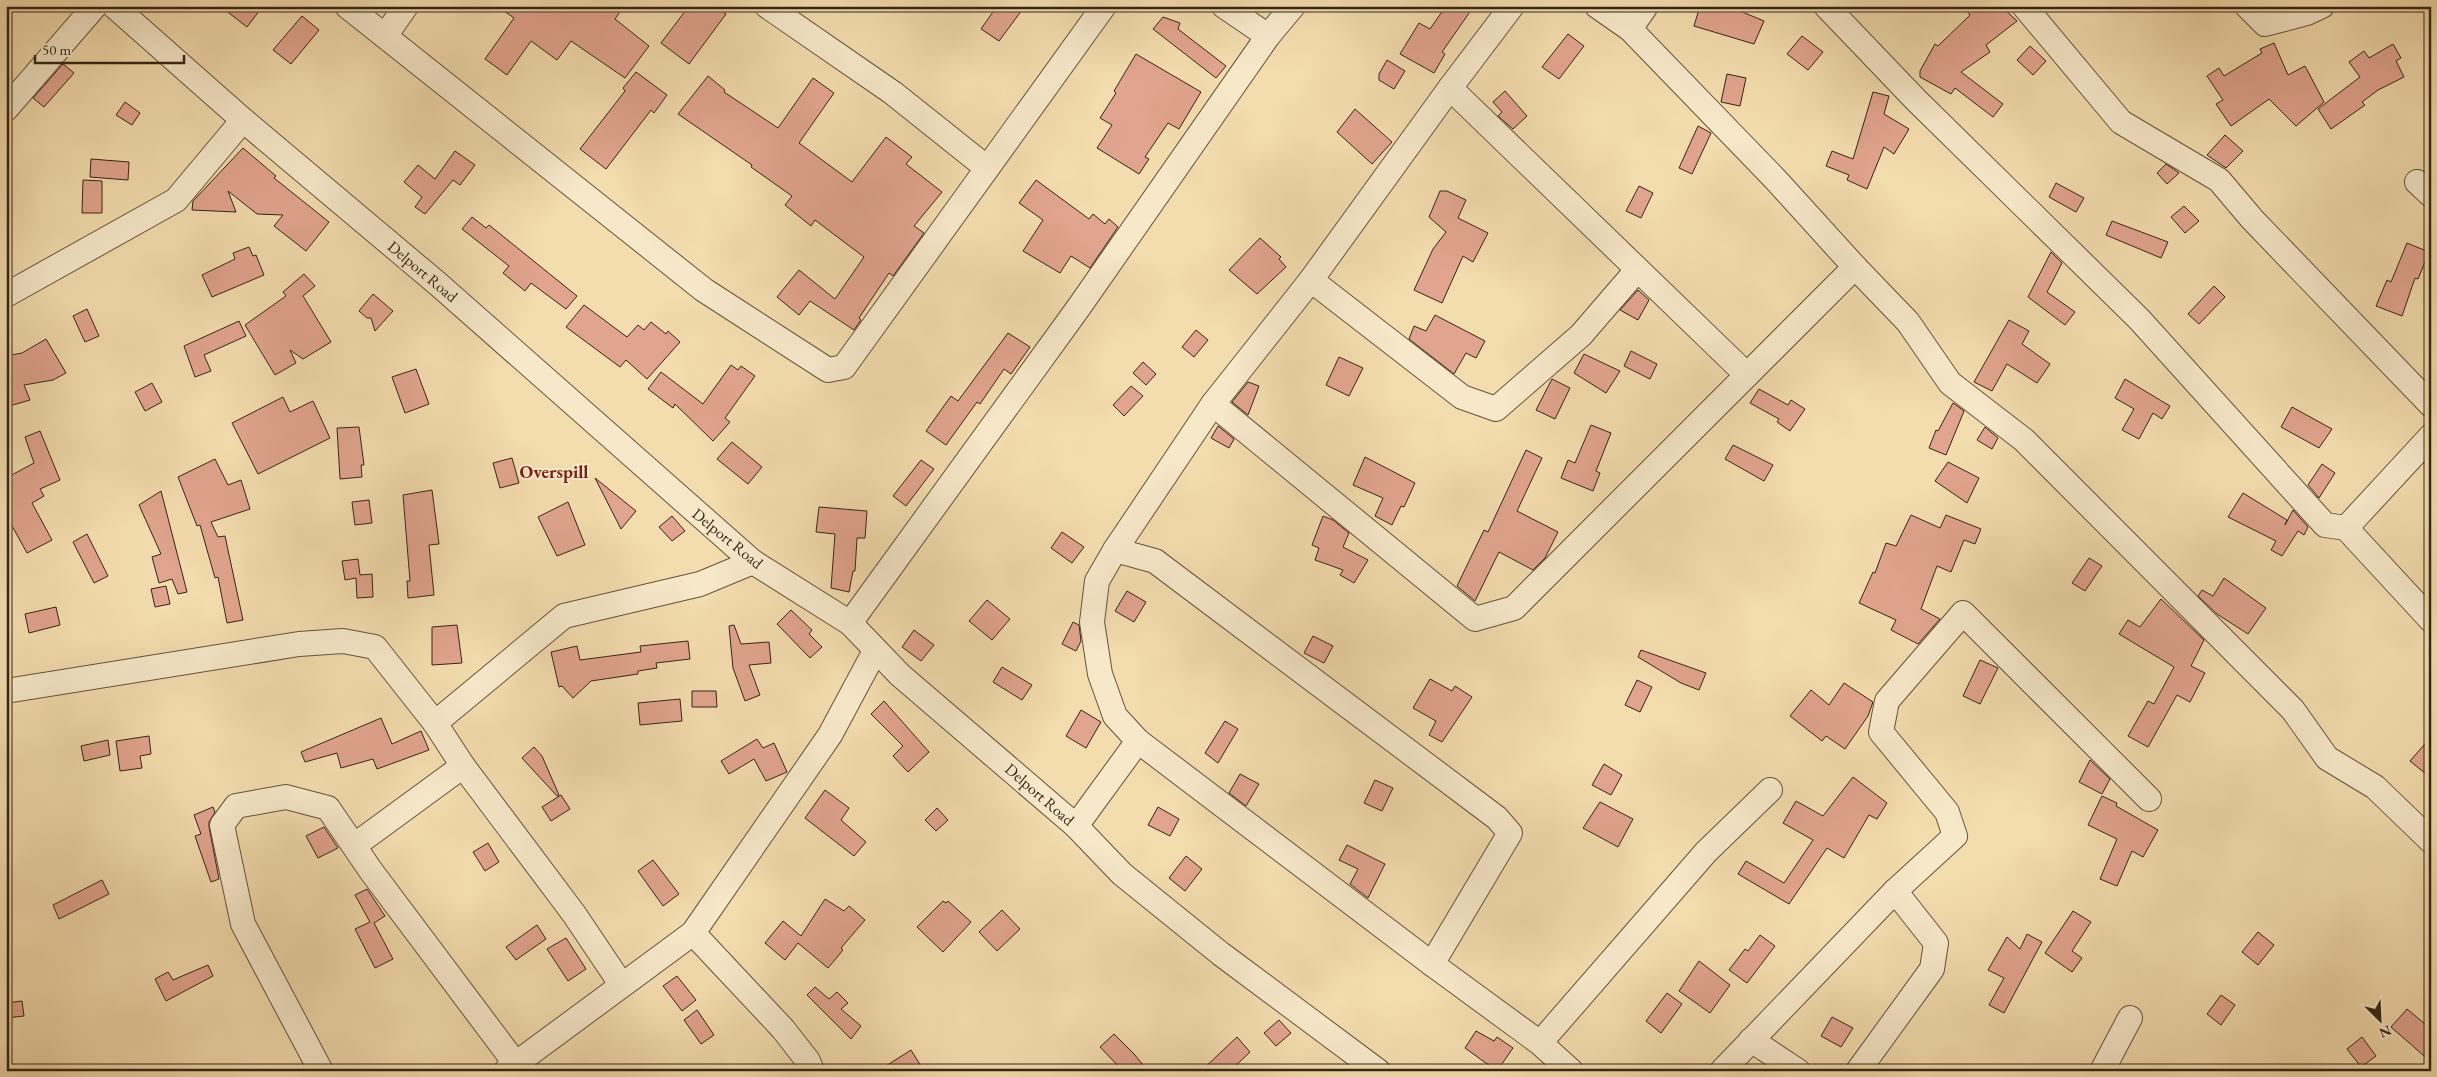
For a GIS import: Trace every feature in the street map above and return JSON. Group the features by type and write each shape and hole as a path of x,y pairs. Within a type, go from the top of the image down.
{"street":[{"path":"6,109 96,6"},
{"name":"Delport Road","path":"114,6 243,120 438,284 753,562 850,623 900,675 1076,826 1122,874 1221,954 1378,1071"},
{"path":"346,6 704,290 828,370 844,367 1104,6"},
{"path":"385,36 406,6"},
{"path":"767,6 894,93 987,168"},
{"path":"1224,6 1268,36"},
{"path":"850,623 1073,315 1268,36 1292,6"},
{"path":"1512,6 1311,280 1213,404 1115,550 1097,581 1092,622 1100,674 1115,716 1138,741 1432,964 1540,1043 1571,1071"},
{"path":"1597,6 1630,29 1776,180 1908,322 1950,383 2024,440 2293,710 2326,758 2374,787 2431,841"},
{"path":"1630,29 1646,6"},
{"path":"1826,6 1916,100 2139,319 2325,525 2346,528 2431,620"},
{"path":"2024,6 2121,122 2219,180 2252,219 2431,405"},
{"path":"2248,6 2265,24 2307,13 2322,6"},
{"path":"1450,88 1747,374"},
{"path":"6,295 176,200 243,120"},
{"path":"1213,404 1475,619 1514,608 1855,267"},
{"path":"1311,280 1462,397 1496,409 1581,335 1638,270"},
{"path":"2346,528 2431,436"},
{"path":"1115,550 1155,561 1497,818 1510,833 1432,964"},
{"path":"436,723 564,616 700,584 753,562"},
{"path":"1722,1071 1894,891 1954,836 1947,812 1881,732 1887,701 1963,614 2149,799"},
{"path":"6,691 255,650 343,641 375,648 436,723 464,766 574,914 621,984"},
{"path":"321,1071 242,924 222,825 236,806 286,797 328,808 511,1067 621,984 694,933 830,735 875,651"},
{"path":"1076,826 1138,741"},
{"path":"355,844 464,766"},
{"path":"1540,1043 1706,852 1770,790"},
{"path":"1858,1071 1932,969 1936,943 1894,891"},
{"path":"694,933 783,1029 808,1061 812,1071"},
{"path":"2102,1071 2130,1018"},
{"path":"1752,1040 1798,1071"}],"building":[{"path":"220,6 263,6 247,27"},
{"path":"497,6 624,6 615,19 649,46 625,78 571,41 557,60 531,41 507,75 485,59 514,18"},
{"path":"689,6 715,6 726,14 689,64 661,43"},
{"path":"997,6 1025,6 999,41 981,29"},
{"path":"1446,6 1474,6 1442,52 1445,54 1434,73 1400,54 1419,23 1430,29"},
{"path":"1700,6 1728,6 1764,21 1754,44 1694,26"},
{"path":"1963,6 2001,6 2017,21 1986,45 1990,52 1961,72 2003,104 1993,117 1955,88 1951,94 1920,77 1920,71 1935,44 1938,46 1970,15"},
{"path":"302,16 319,30 291,64 273,50"},
{"path":"1163,17 1180,23 1178,29 1226,66 1216,78 1153,29"},
{"path":"1568,34 1584,46 1559,79 1542,67"},
{"path":"1802,36 1823,52 1808,70 1787,54"},
{"path":"2274,43 2288,75 2305,66 2324,102 2296,126 2269,99 2231,126 2216,104 2223,100 2207,76 2219,68 2224,76 2262,53 2260,49"},
{"path":"2393,44 2401,58 2396,61 2404,77 2378,90 2362,102 2365,105 2331,129 2318,109 2360,77 2349,62 2364,51 2369,58"},
{"path":"2030,46 2046,61 2033,75 2017,60"},
{"path":"1136,54 1201,92 1179,129 1168,123 1145,157 1149,159 1139,174 1097,148 1112,125 1100,118 1116,93 1114,91"},
{"path":"1387,60 1405,71 1394,89 1379,80 1379,74"},
{"path":"63,64 74,73 44,107 33,98"},
{"path":"636,72 667,95 654,113 651,110 606,169 580,149 625,91 623,88"},
{"path":"1727,74 1746,78 1740,106 1721,102"},
{"path":"708,76 725,90 724,92 778,128 813,78 834,93 799,143 852,182 886,137 912,157 906,164 942,192 914,226 924,233 893,276 889,273 859,318 861,320 854,330 810,301 799,315 777,297 799,270 835,299 864,257 815,220 811,226 785,205 792,196 751,167 752,165 678,114"},
{"path":"1505,91 1527,116 1513,129 1498,116 1502,112 1493,102"},
{"path":"1873,92 1889,96 1884,114 1909,129 1894,154 1884,147 1867,189 1847,180 1849,175 1826,166 1832,151 1853,159"},
{"path":"125,102 140,113 132,125 116,115"},
{"path":"1355,109 1392,142 1372,164 1337,132"},
{"path":"1698,126 1711,133 1692,174 1679,168"},
{"path":"2225,135 2243,151 2226,168 2207,155"},
{"path":"243,148 276,176 274,178 329,222 306,251 274,226 283,215 257,214 228,191 236,212 192,210 193,201"},
{"path":"455,151 475,165 460,185 453,180 425,214 415,207 422,197 404,182 418,165 435,179"},
{"path":"91,159 129,162 128,180 90,177"},
{"path":"2166,164 2179,173 2167,184 2157,173"},
{"path":"83,180 102,181 102,213 82,213"},
{"path":"1036,180 1089,219 1093,214 1105,224 1109,219 1118,227 1090,268 1071,256 1060,273 1023,251 1043,220 1019,203"},
{"path":"2056,183 2084,198 2076,212 2049,197"},
{"path":"1639,186 1653,193 1641,218 1626,211"},
{"path":"1440,191 1447,191 1466,200 1458,218 1488,233 1473,262 1463,256 1442,303 1414,290 1433,249 1446,232 1429,217"},
{"path":"2184,206 2199,221 2185,233 2171,217"},
{"path":"472,217 486,228 489,225 577,296 566,309 531,283 525,291 503,273 509,266 462,229"},
{"path":"2112,221 2168,242 2161,258 2106,235"},
{"path":"1260,238 1281,257 1279,259 1286,267 1257,294 1229,270"},
{"path":"2407,243 2429,252 2418,279 2415,278 2402,316 2376,306 2387,280 2391,282"},
{"path":"249,247 253,256 256,255 264,275 212,297 202,275 235,259 233,253"},
{"path":"2051,252 2062,263 2047,292 2075,312 2065,325 2028,297"},
{"path":"304,274 315,286 303,296 331,342 303,359 290,350 296,363 275,375 245,325 286,296 283,292"},
{"path":"2214,286 2225,297 2199,324 2188,314"},
{"path":"1638,290 1649,300 1638,320 1620,310"},
{"path":"373,294 393,311 375,331 371,318 367,318 359,311"},
{"path":"584,305 627,337 638,325 644,330 651,322 666,334 668,331 680,342 647,379 626,360 620,367 566,327"},
{"path":"87,309 99,336 85,342 73,316"},
{"path":"1435,315 1485,341 1476,358 1466,353 1454,374 1409,339 1414,326 1426,331"},
{"path":"2009,320 2029,331 2022,344 2050,364 2037,383 2007,364 1992,391 1974,382"},
{"path":"239,321 246,336 204,355 211,371 195,377 184,346"},
{"path":"1196,330 1208,340 1194,357 1182,347"},
{"path":"1008,333 1030,347 1011,374 1004,369 980,404 977,402 946,445 926,431 951,396 958,401"},
{"path":"46,339 66,373 53,380 24,385 30,400 6,407 6,344 11,355 22,353"},
{"path":"1631,351 1657,364 1650,379 1624,366"},
{"path":"1584,354 1620,371 1606,393 1574,373"},
{"path":"1339,357 1363,368 1349,396 1326,385"},
{"path":"1143,362 1156,374 1146,385 1133,373"},
{"path":"731,365 738,370 741,366 755,376 725,418 730,422 713,441 675,404 673,408 648,389 661,372 703,404"},
{"path":"416,369 429,404 405,413 392,377"},
{"path":"1552,379 1570,388 1555,419 1536,410"},
{"path":"2125,379 2170,406 2162,419 2153,413 2139,439 2122,430 2134,409 2115,398"},
{"path":"1248,382 1259,386 1248,415 1232,402"},
{"path":"152,383 162,402 145,411 135,392"},
{"path":"1131,386 1143,396 1124,416 1113,405"},
{"path":"1759,389 1788,405 1791,400 1805,409 1790,431 1777,422 1779,419 1750,403"},
{"path":"283,397 290,412 313,401 330,438 258,474 232,423"},
{"path":"1953,403 1964,411 1946,455 1929,448 1936,430 1938,431"},
{"path":"2292,407 2332,429 2319,448 2281,427"},
{"path":"1591,425 1611,433 1596,471 1600,473 1593,491 1561,478 1568,460 1575,463"},
{"path":"1218,426 1234,439 1229,448 1211,438"},
{"path":"359,427 364,465 361,465 362,477 340,479 337,428"},
{"path":"1985,427 1998,438 1992,449 1977,440"},
{"path":"40,431 60,480 40,489 44,496 32,503 52,540 27,553 6,515 6,478 34,463 25,437"},
{"path":"732,442 762,467 748,484 717,459"},
{"path":"1733,445 1773,465 1764,481 1725,459"},
{"path":"1526,450 1542,458 1517,511 1558,532 1545,558 1533,570 1499,552 1475,601 1457,586 1484,530 1488,532"},
{"path":"1365,457 1415,483 1404,507 1401,506 1392,525 1375,516 1383,498 1353,485"},
{"path":"512,458 519,483 500,488 493,463"},
{"path":"215,459 228,485 241,480 250,509 211,522 218,537 225,536 243,620 227,623 218,577 215,578 200,525 197,526 178,477"},
{"path":"921,460 934,469 906,506 893,496"},
{"path":"1948,462 1979,478 1967,503 1935,481"},
{"path":"2322,464 2335,473 2319,498 2308,485"},
{"path":"595,478 636,511 621,529"},
{"path":"432,490 439,544 429,545 434,595 408,598 407,581 410,581 403,495"},
{"path":"161,491 187,592 178,594 172,579 159,583 152,557 161,554 139,505"},
{"path":"2243,493 2287,520 2285,525 2293,510 2308,527 2304,535 2298,531 2282,556 2271,550 2276,541 2228,517"},
{"path":"369,500 372,523 355,525 352,502"},
{"path":"568,502 585,545 557,556 538,517"},
{"path":"819,507 867,511 865,538 857,538 855,571 853,571 849,592 831,588 835,534 816,532"},
{"path":"1911,515 1940,528 1946,515 1981,529 1975,544 1964,540 1951,572 1937,566 1921,609 1940,619 1918,644 1891,630 1896,620 1859,603 1873,572 1875,573 1886,543 1896,546"},
{"path":"672,516 685,531 672,541 659,527"},
{"path":"1323,516 1333,520 1349,533 1343,547 1368,560 1354,583 1340,575 1343,570 1315,560 1319,548 1312,545"},
{"path":"1062,532 1084,547 1072,563 1051,548"},
{"path":"87,534 108,576 94,583 73,542"},
{"path":"2089,558 2102,566 2085,591 2072,583"},
{"path":"358,559 360,575 372,574 373,597 357,598 356,578 345,580 342,561"},
{"path":"2224,578 2266,608 2248,634 2217,614 2198,596 2202,590 2213,596"},
{"path":"166,586 170,604 155,607 151,589"},
{"path":"1127,591 1146,602 1134,622 1115,611"},
{"path":"2161,599 2204,640 2191,666 2205,673 2190,702 2177,695 2148,747 2128,736 2148,701 2154,704 2174,667 2119,634 2128,620 2140,627"},
{"path":"987,600 1010,619 992,640 969,621"},
{"path":"56,607 60,625 29,633 25,614"},
{"path":"791,610 812,630 809,634 822,647 810,658 777,624"},
{"path":"1073,622 1079,625 1081,641 1076,651 1062,644"},
{"path":"457,625 462,663 432,665 432,627"},
{"path":"734,625 741,644 769,642 771,663 749,665 760,695 745,701 733,668 729,626"},
{"path":"914,630 934,645 921,661 902,647"},
{"path":"1313,636 1333,646 1324,663 1304,653"},
{"path":"688,641 690,659 656,663 657,668 638,671 638,674 591,681 573,698 562,686 559,687 551,652 577,646 580,660 641,652 640,646"},
{"path":"1641,650 1706,673 1699,690 1681,683 1638,657"},
{"path":"1980,660 1998,668 1980,704 1963,696"},
{"path":"1002,667 1032,685 1022,700 993,682"},
{"path":"1430,679 1452,691 1455,686 1472,697 1442,742 1429,735 1436,721 1413,708"},
{"path":"1637,680 1652,687 1640,712 1625,705"},
{"path":"1844,683 1873,702 1868,716 1845,749 1826,736 1822,741 1790,716 1811,690 1829,705"},
{"path":"692,691 716,691 717,707 692,707"},
{"path":"680,699 682,721 640,725 638,703"},
{"path":"884,701 929,752 908,772 893,756 903,746 871,714"},
{"path":"1081,710 1101,722 1086,748 1066,736"},
{"path":"381,718 392,744 421,731 429,750 377,769 373,759 341,768 337,753 305,762 301,752"},
{"path":"1225,721 1238,729 1218,763 1205,753"},
{"path":"149,736 151,754 140,756 142,768 120,771 116,741"},
{"path":"2431,737 2431,778 2410,761"},
{"path":"757,739 763,748 774,743 787,772 766,781 754,759 729,774 721,761"},
{"path":"108,740 110,755 84,761 81,746"},
{"path":"534,747 542,756 559,795 557,796 522,758"},
{"path":"2090,760 2110,779 2102,794 2079,782"},
{"path":"1604,764 1622,775 1611,795 1592,785"},
{"path":"1240,774 1259,784 1246,806 1229,793"},
{"path":"1853,777 1887,803 1877,819 1869,815 1844,858 1827,848 1789,904 1738,874 1746,861 1784,883 1813,840 1783,823 1796,801 1823,816"},
{"path":"1375,780 1393,788 1382,811 1364,803"},
{"path":"825,790 849,808 841,820 866,842 854,856 805,818"},
{"path":"561,795 570,809 551,821 542,807"},
{"path":"2102,796 2117,803 2116,806 2158,830 2143,857 2132,851 2117,886 2100,879 2117,839 2088,825"},
{"path":"1600,802 1633,819 1618,847 1583,828"},
{"path":"213,807 215,812 209,822 209,827 219,879 211,882 195,836 201,834 194,815"},
{"path":"1158,807 1179,819 1170,836 1148,825"},
{"path":"937,808 948,820 936,831 925,820"},
{"path":"324,827 338,848 318,858 306,836"},
{"path":"488,843 499,862 485,871 473,852"},
{"path":"1347,845 1385,864 1368,898 1350,884 1358,869 1339,860"},
{"path":"1186,856 1202,869 1185,891 1169,878"},
{"path":"653,860 679,894 663,906 638,871"},
{"path":"102,880 109,894 59,919 53,905"},
{"path":"367,889 385,916 374,923 393,959 375,968 355,929 370,922 355,895"},
{"path":"825,899 844,911 849,906 865,920 841,948 843,950 828,968 798,943 785,960 765,943 783,921 801,936"},
{"path":"943,901 946,903 948,901 971,922 943,952 917,927"},
{"path":"1002,910 1020,929 997,951 979,932"},
{"path":"2073,911 2091,922 2072,951 2082,958 2072,972 2045,953"},
{"path":"537,925 546,939 516,960 506,947"},
{"path":"2258,932 2274,945 2258,965 2242,952"},
{"path":"2027,934 2042,942 2004,1013 1989,1005 2004,978 1988,970 2007,937 2020,949"},
{"path":"1760,935 1775,946 1747,983 1729,970 1745,949 1748,951"},
{"path":"566,938 586,969 568,981 547,949"},
{"path":"1699,961 1730,985 1710,1013 1679,991"},
{"path":"208,965 213,976 166,1001 155,979 168,972 173,980"},
{"path":"677,976 696,1000 682,1011 663,986"},
{"path":"815,987 829,999 837,992 848,1003 841,1009 861,1026 851,1039 807,995"},
{"path":"1667,993 1682,1004 1661,1033 1646,1021"},
{"path":"2221,995 2235,1005 2221,1025 2207,1014"},
{"path":"22,1001 24,1016 6,1018 6,1003"},
{"path":"2407,1009 2431,1029 2431,1062 2391,1027"},
{"path":"697,1010 714,1035 701,1044 684,1020"},
{"path":"1832,1017 1853,1028 1841,1047 1821,1036"},
{"path":"1279,1020 1291,1033 1276,1046 1264,1033"},
{"path":"1476,1031 1494,1041 1497,1037 1513,1048 1497,1071 1465,1048"},
{"path":"1114,1034 1148,1071 1123,1071 1100,1047"},
{"path":"1237,1037 1250,1052 1230,1071 1201,1071"},
{"path":"2362,1037 2376,1056 2361,1067 2347,1049"},
{"path":"911,1050 924,1071 878,1071"}],"district":[{"name":"Overspill","path":"554,472"}]}
